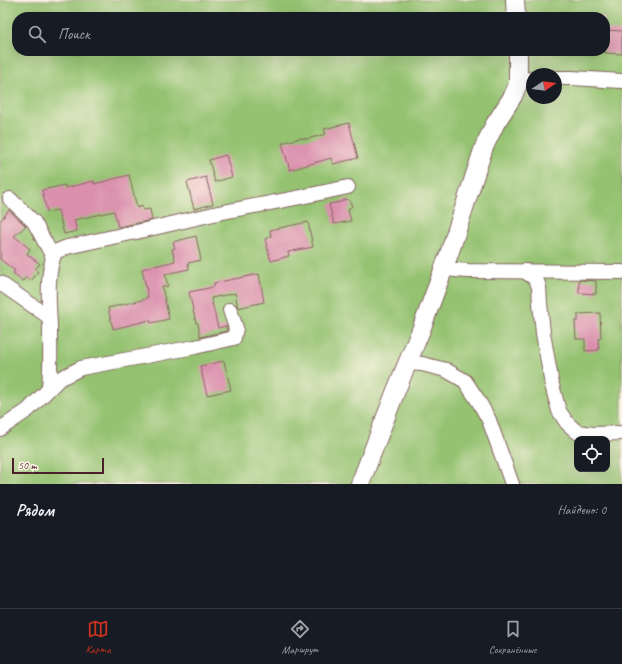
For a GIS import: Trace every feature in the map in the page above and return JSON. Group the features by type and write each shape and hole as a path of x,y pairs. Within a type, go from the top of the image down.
{"street":[{"path":"515,0 516,12"},
{"path":"360,484 444,268 484,147 495,124 513,96 518,84 525,79 519,56"},
{"path":"562,78 622,81"},
{"path":"49,387 51,363 48,294 51,263 55,252 67,247 218,213 348,187"},
{"path":"10,199 34,222 53,257"},
{"path":"444,268 468,271 622,272"},
{"path":"524,271 536,279 539,287 543,333 552,385 559,411 577,432 594,434 622,433"},
{"path":"0,283 49,317"},
{"path":"0,429 28,410 59,378 81,368 195,347 234,338 236,328 230,310"},
{"path":"408,363 422,364 446,370 464,381 479,402 489,420 512,484"}],"green space":[{"path":"0,0 622,0 622,484 0,484"}],"building":[{"path":"610,30 622,31 622,54 610,53"},
{"path":"349,123 358,158 333,164 331,158 290,170 282,143 300,138 307,139 326,134 324,129"},
{"path":"226,155 232,177 215,182 209,160"},
{"path":"129,175 137,208 142,206 143,210 150,209 152,220 118,227 114,211 74,220 77,231 64,234 58,210 47,212 42,190 65,185 65,188 94,181 94,184"},
{"path":"206,177 213,204 194,209 187,182"},
{"path":"346,199 349,200 352,206 348,210 351,221 334,224 329,204"},
{"path":"9,210 26,226 14,236 30,249 27,254 40,264 35,269 38,272 31,281 26,277 23,281 13,273 15,271 0,259 0,221"},
{"path":"308,222 313,247 288,252 289,256 271,261 265,239 271,237 270,230"},
{"path":"196,236 201,260 188,263 189,269 165,274 168,286 162,287 169,319 151,323 150,320 113,329 108,308 146,299 146,297 148,297 142,269 175,261 172,249 175,248 173,242"},
{"path":"259,274 264,302 238,308 235,293 211,298 218,328 226,326 227,331 200,337 198,323 196,323 189,292 214,287 214,283"},
{"path":"579,280 596,281 596,294 579,293"},
{"path":"600,313 601,338 598,339 599,350 585,351 585,339 576,339 575,321 578,321 578,314"},
{"path":"224,361 231,390 207,395 200,366"}]}
